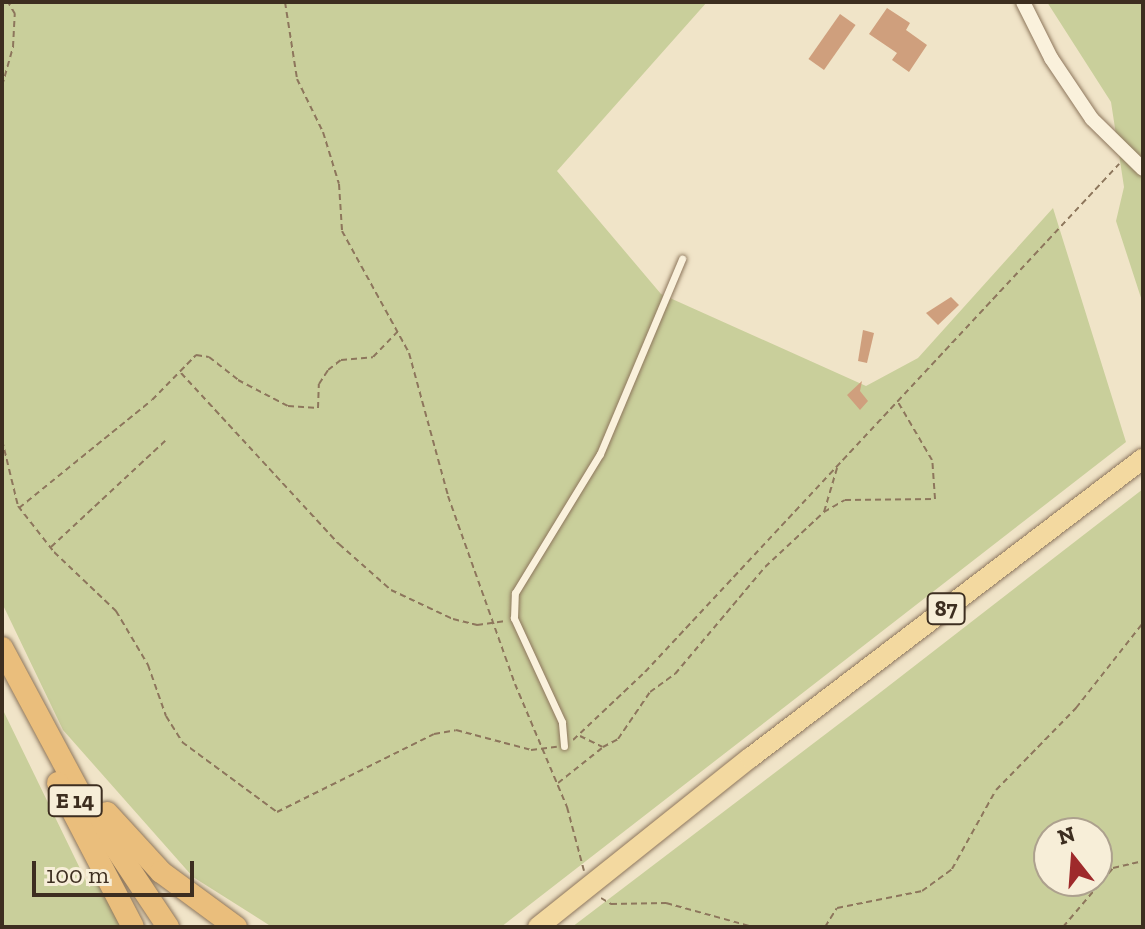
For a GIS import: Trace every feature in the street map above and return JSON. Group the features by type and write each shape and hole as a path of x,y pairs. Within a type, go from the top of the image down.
{"highway":[{"name":"E 14","path":"2,648 83,799 168,927"},
{"name":"E 14","path":"2,670 65,786 157,927"},
{"path":"21,706 133,927"},
{"path":"42,726 127,838 161,872 236,927"}],"main road":[{"name":"87","path":"538,927 750,758 1143,459"}],"street":[{"path":"1023,2 1051,58 1092,119 1143,169"}],"lane":[{"path":"564,746 562,722 514,618 515,593 600,454 682,259"}],"path":[{"path":"2,86 13,47 15,14 8,2"},
{"path":"285,2 297,79 323,132 339,184 342,231 362,275 398,331 493,625 558,783 587,880"},
{"path":"2,440 19,508 50,548 116,611 148,665 166,716 182,742 277,812 434,734 456,730 531,750 564,746 579,735 838,465 1127,155"},
{"path":"19,508 152,400 196,355 209,357 238,380 288,406 318,408 319,384 328,370 341,360 373,357 398,331"},
{"path":"180,372 339,544 391,590 453,619 493,625 514,618"},
{"path":"558,783 603,747 618,739 650,692 675,674 765,567 824,512 845,500 935,499 932,460 898,401"},
{"path":"50,548 165,441"},
{"path":"824,512 838,465"},
{"path":"825,927 837,908 922,891 952,869 996,790 1076,708 1143,623"},
{"path":"579,735 603,747"},
{"path":"1063,927 1113,868 1143,861"},
{"path":"601,898 611,904 666,903 753,927"}],"green space":[{"path":"2,2 707,2 557,171 661,294 866,386 918,358 1053,208 1126,442 501,927 272,927 193,877 63,730 2,603"},
{"path":"1047,2 1143,2 1143,304 1116,221 1124,187 1111,102"},
{"path":"1143,489 1143,927 572,927 877,695"},
{"path":"2,708 89,887 98,882 125,927 2,927"}],"building":[{"path":"887,8 910,23 906,30 927,45 909,72 892,60 897,53 869,34"},
{"path":"840,14 856,25 824,70 808,59"},
{"path":"951,297 959,305 938,325 926,313"},
{"path":"863,330 874,333 867,363 858,361"},
{"path":"862,381 860,391 868,401 860,410 847,395"}]}
